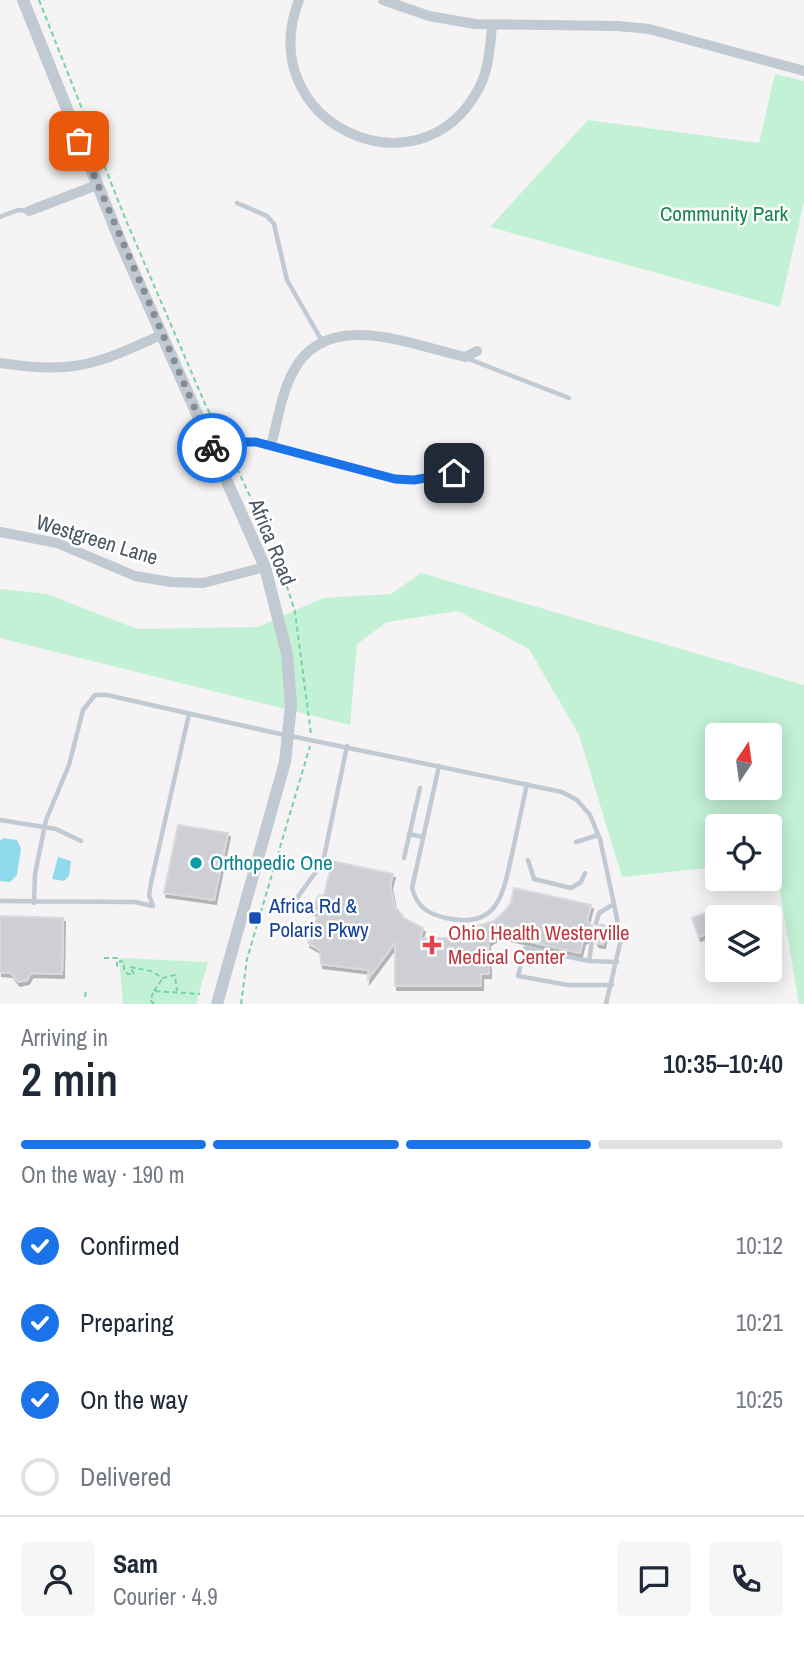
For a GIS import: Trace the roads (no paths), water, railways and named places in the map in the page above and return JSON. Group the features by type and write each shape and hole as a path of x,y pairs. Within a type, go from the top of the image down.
{"street":[{"name":"Africa Road","path":"23,0 161,335 265,567 287,654 291,705 289,736 216,1004"},
{"path":"299,0 291,26 290,54 302,92 332,124 369,141 396,143 419,138 456,118 472,100 482,81 492,26"},
{"path":"383,0 429,16 492,26 576,25 649,29 804,71"},
{"path":"29,211 97,185"},
{"path":"0,363 50,368 80,367 113,357 161,335"},
{"path":"271,445 293,370 301,359 323,342 344,335 369,335 466,357 477,351"},
{"name":"Westgreen Lane","path":"0,532 57,543 135,576 171,582 203,583 265,567"}],"lane":[{"path":"237,203 267,216 274,224 287,280 323,342"},
{"path":"0,217 18,211 29,211"},
{"path":"466,357 569,398"},
{"path":"213,450 246,441 271,445 395,479 414,480 454,473"},
{"path":"34,903 35,874 45,827 69,765 88,701 95,695 107,695 289,736 527,784 562,792 577,800 590,815 598,835 621,939 606,1004"},
{"path":"0,901 135,902 153,906 149,895 150,883 189,714"},
{"path":"297,898 323,862 347,746"},
{"path":"439,766 412,888 414,899 432,914 466,920 480,917 500,901 527,784"},
{"path":"404,858 420,788"},
{"path":"0,820 45,827 81,841"},
{"path":"410,834 423,837"},
{"path":"576,842 598,835"},
{"path":"528,860 534,879 571,888 581,882 585,873"},
{"path":"596,923 599,913 614,904"},
{"path":"589,961 592,942"},
{"path":"612,985 568,985 518,976 525,948 589,961 617,962"},
{"path":"610,996 612,1004"}],"water":[{"path":"3,838 17,840 21,848 17,875 10,882 0,881 0,841"},
{"path":"58,857 71,861 69,876 64,881 52,879"}],"place":[{"name":"Orthopedic One","path":"196,863"},
{"name":"Africa Rd & Polaris Pkwy","path":"255,918"},
{"name":"Ohio Health Westerville Medical Center","path":"432,945"}],"park label":[{"name":"Community Park","path":"724,214"}]}
